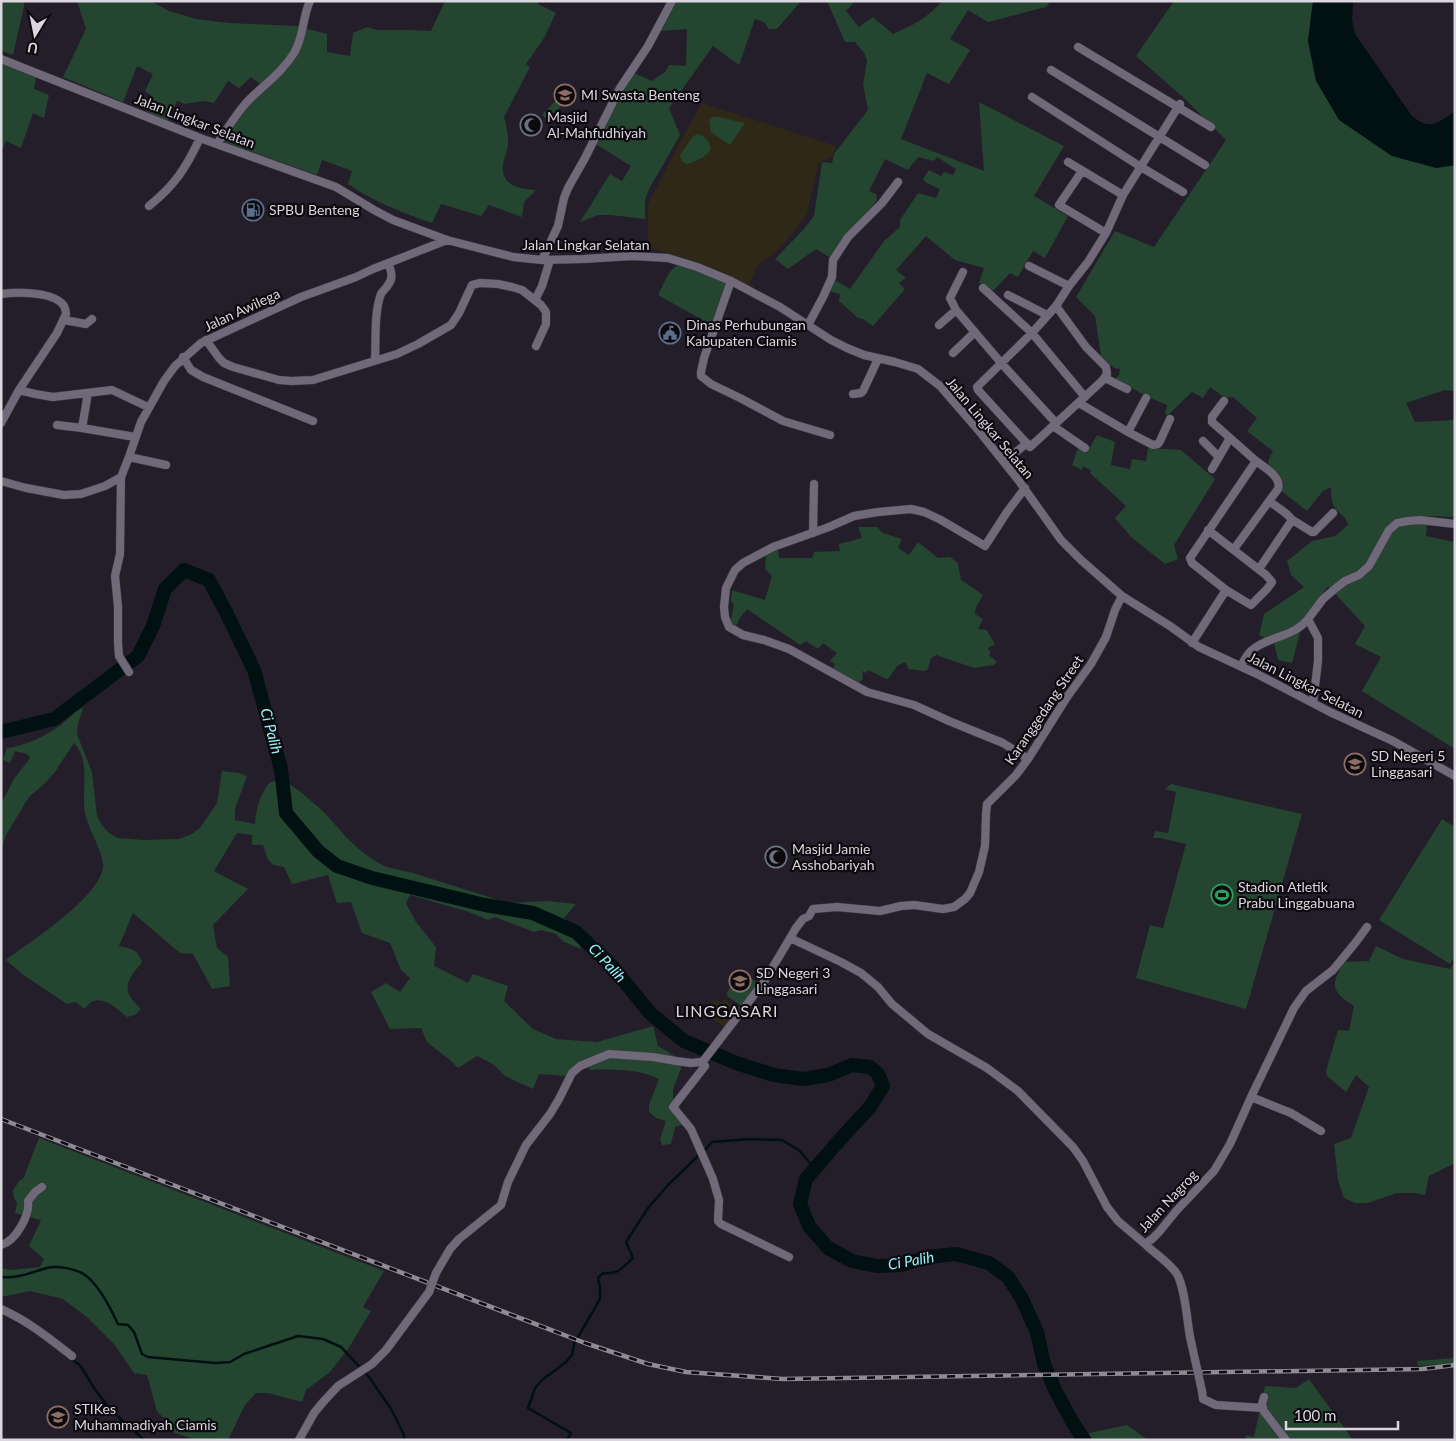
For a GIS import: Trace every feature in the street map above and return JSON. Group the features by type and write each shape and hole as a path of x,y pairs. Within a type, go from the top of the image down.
{"street":[{"path":"217,144 232,120 247,102 275,77 295,52 301,37 304,17 310,1"},
{"path":"535,300 542,286 546,260 558,226 568,188 586,158 620,88 648,46 672,1"},
{"path":"1078,47 1179,106 1210,127"},
{"name":"Jalan Lingkar Selatan","path":"1,59 200,138 336,186 394,220 447,240 513,257 546,260 632,256 668,258 731,281 780,307 831,340 864,356 918,369 940,386 974,425 1025,488 1061,540 1122,596 1170,626 1192,643 1393,741 1455,776"},
{"path":"1051,70 1205,165"},
{"path":"1032,97 1183,192"},
{"path":"1056,306 1086,347 1106,367 1107,374 1086,397 1030,447 977,387 1002,364 1056,306 1088,262 1106,233 1123,195 1179,106"},
{"path":"149,206 169,189 178,177 189,162 200,138"},
{"path":"1068,162 1123,195"},
{"path":"1082,170 1059,205 1106,233"},
{"path":"808,325 832,277 833,260 848,237 882,203 898,182"},
{"name":"Jalan Awilega","path":"121,477 140,422 148,407 169,374 183,357 206,340 301,297 447,240"},
{"path":"375,360 380,296 391,280 391,269 388,263"},
{"path":"1029,266 1069,286"},
{"path":"963,272 950,298 956,310 1055,425 1085,448"},
{"path":"731,281 704,358 702,376 711,384 783,421 830,435"},
{"path":"206,340 224,363 234,367 279,380 312,380 397,354 451,326 472,285 477,283 498,284 522,290 545,309 546,324 536,346"},
{"path":"983,288 1032,333 1086,397"},
{"path":"1,294 18,292 43,295 55,299 63,305 66,314 57,334 19,390 1,423"},
{"path":"1008,295 1047,315"},
{"path":"939,325 956,310"},
{"path":"64,320 86,324 92,320"},
{"path":"953,353 975,332"},
{"path":"183,357 191,370 203,378 313,421"},
{"path":"853,394 861,393 878,359"},
{"path":"1105,378 1127,389"},
{"path":"19,390 53,397 112,390 148,407"},
{"path":"82,428 88,393"},
{"path":"1128,432 1146,398"},
{"path":"1224,401 1212,417 1213,424 1266,468 1279,483 1278,489 1234,549"},
{"path":"1078,403 1150,445 1156,445 1160,441 1170,419"},
{"path":"57,425 136,437"},
{"path":"1212,469 1230,438"},
{"path":"1203,441 1219,457"},
{"path":"1004,462 1026,443"},
{"path":"129,457 166,465"},
{"path":"1208,530 1272,581 1272,584 1252,605 1226,590 1190,560 1208,530 1256,460"},
{"path":"1,481 50,494 64,495 80,494 105,486 121,477"},
{"path":"121,477 120,554 115,576 119,656 129,672"},
{"path":"813,533 814,484"},
{"path":"1025,488 985,546 941,520 924,512 911,509 854,516 773,548 743,563 735,570 725,594 724,613 729,627 743,635 764,640 789,650 866,692 919,708 1003,743 1028,759"},
{"path":"1269,501 1291,519 1314,532 1333,513"},
{"path":"1258,569 1292,522 1291,519"},
{"path":"1241,666 1252,650 1261,644 1303,626 1323,599 1345,581 1369,566 1389,530 1397,524 1420,520 1455,524"},
{"path":"1192,643 1226,590"},
{"name":"Karanggedang Street","path":"702,1061 718,1044 764,982 803,919 809,916 814,909 836,908 880,911 914,904 950,909 959,904 970,893 979,872 985,846 987,804 1016,775 1028,759 1067,696 1091,664 1106,637 1122,596"},
{"path":"1308,620 1318,638 1318,661 1313,703"},
{"name":"Jalan Nagrog","path":"790,938 861,973 878,987 892,1004 928,1034 987,1068 1018,1091 1073,1147 1083,1160 1107,1207 1118,1221 1145,1244 1159,1232 1214,1170 1230,1144 1294,1008 1306,991 1333,970 1367,927"},
{"path":"299,1440 314,1413 338,1386 372,1364 386,1350 429,1292 436,1273 454,1244 501,1205 508,1182 526,1145 550,1114 572,1073 580,1066 608,1054 653,1057 682,1062 702,1061 704,1067 674,1105 674,1110 691,1129 704,1157 717,1190 719,1222 789,1257"},
{"path":"1251,1097 1290,1113 1321,1131"},
{"path":"1,1245 10,1242 15,1236 25,1220 29,1207 28,1201 42,1187"},
{"path":"1145,1244 1177,1274 1203,1399 1216,1405 1263,1408"},
{"path":"1,1309 30,1323 72,1356"},
{"path":"1264,1397 1263,1408 1286,1440"}],"shaded area":[{"path":"1313,1 1353,1 1352,20 1355,34 1412,116 1418,121 1434,124 1455,111 1455,165 1436,168 1392,156 1339,120 1316,81 1308,41"},
{"path":"702,103 836,146 832,157 819,162 807,214 786,241 757,266 749,285 680,257 648,247 648,204"},
{"path":"715,998 721,1003 724,999 739,1010 725,1028 704,1012"}],"green space":[{"path":"1,1 25,1 13,55 1,51"},
{"path":"77,1 151,1 169,11 196,19 229,23 296,26 327,34 327,52 350,56 353,33 367,27 377,30 431,31 445,1 538,1 538,4 556,13 544,38 526,64 530,67 504,117 508,141 503,162 504,177 507,181 521,188 536,190 524,202 522,217 489,205 481,216 441,204 432,223 389,207 348,184 352,171 322,160 317,175 222,141 251,102 265,88 251,77 239,88 228,81 214,103 203,101 185,104 177,101 168,121 145,111 152,96 145,91 153,74 137,66 123,102 63,77 86,29"},
{"path":"677,1 801,1 777,29 769,29 764,22 755,19 739,65 713,46 669,108 680,135 649,189 645,200 645,219 598,215 580,222 610,174 622,181 631,166 594,143 634,73 652,81 665,72 669,65 686,66 687,29 661,31"},
{"path":"827,1 855,1 846,11 859,27 873,17 893,34 919,21 942,1 1051,1 1046,7 988,22 968,10 950,39 970,50 949,84 927,73 901,139 984,171 979,102 1064,146 1034,196 1068,216 1045,258 1033,251 1018,277 1010,273 993,291 979,283 984,268 955,260 926,236 896,270 906,278 899,283 905,289 873,326 858,318 839,301 840,294 829,291 833,279 850,289 884,241 900,227 900,220 918,193 936,198 940,189 925,182 923,179 929,170 941,176 944,172 953,175 956,169 937,157 934,161 918,157 908,170 885,159 869,191 876,194 877,200 831,258 816,249 788,269 775,259 814,216 822,162 832,163 834,154 868,110 863,85 867,60 855,42 845,42"},
{"path":"1174,1 1313,1 1308,41 1436,168 1455,165 1455,391 1445,390 1406,403 1415,422 1455,420 1455,517 1428,516 1426,536 1455,542 1455,749 1362,691 1381,657 1355,644 1365,626 1328,586 1308,614 1300,633 1292,663 1278,660 1274,643 1259,635 1264,614 1304,587 1291,575 1287,561 1312,541 1335,536 1348,525 1347,521 1334,506 1331,498 1331,487 1323,491 1307,511 1280,490 1284,485 1268,466 1273,451 1247,431 1257,418 1233,397 1225,398 1210,387 1203,398 1192,392 1168,415 1165,414 1167,405 1115,379 1119,375 1120,369 1114,368 1101,356 1095,316 1076,297 1115,231 1154,247 1226,140 1184,98 1136,56"},
{"path":"1,64 36,77 34,89 49,95 44,118 33,113 21,148 6,141 1,153"},
{"path":"567,88 573,93 548,120 542,115"},
{"path":"712,117 745,123 730,145 711,132 709,121"},
{"path":"698,134 708,141 710,150 701,158 686,164 681,160 680,155 693,136"},
{"path":"681,264 727,282 713,326 658,295 670,272"},
{"path":"1097,435 1115,442 1111,465 1130,469 1132,459 1146,461 1148,448 1181,450 1215,479 1174,545 1178,559 1165,564 1131,537 1115,518 1126,506 1090,473 1091,470 1083,466 1082,470 1072,465 1078,448 1088,451"},
{"path":"858,527 877,527 883,533 902,539 898,548 909,555 918,542 938,558 950,557 958,563 961,580 983,595 976,607 975,614 983,619 978,629 987,630 995,645 989,647 988,649 991,652 989,655 997,662 993,665 974,668 936,655 931,658 928,669 925,671 909,669 905,662 897,666 888,679 868,670 866,673 862,671 863,679 856,685 831,671 835,664 830,661 837,653 823,643 818,649 806,641 800,645 747,609 739,619 735,629 730,625 734,604 731,602 732,590 765,600 772,576 765,569 766,553 778,549 779,558 812,558 814,552 840,551 839,544 862,538"},
{"path":"83,708 77,734 92,772 97,816 109,833 118,838 144,840 179,839 190,835 200,828 217,803 222,771 239,773 247,776 235,809 235,820 255,824 261,796 270,782 279,781 289,784 302,793 324,812 360,850 386,867 413,873 508,903 548,901 576,904 564,918 573,925 581,949 564,942 556,934 541,930 534,932 495,917 488,920 469,912 410,895 406,903 416,922 436,947 434,966 468,983 473,974 508,986 504,1001 533,1029 556,1039 597,1042 653,1026 658,1046 676,1057 682,1066 673,1089 673,1102 685,1124 675,1127 671,1144 662,1145 660,1139 666,1121 656,1118 649,1112 649,1105 659,1079 625,1070 590,1070 585,1061 567,1076 539,1074 533,1089 505,1076 493,1064 477,1056 458,1068 427,1042 421,1028 390,1029 371,992 386,983 400,992 410,978 401,970 390,943 362,933 351,902 337,903 328,875 292,884 284,867 274,865 269,861 263,845 252,845 252,835 237,833 214,871 248,889 213,925 217,948 228,957 230,986 212,989 193,954 180,953 133,913 119,946 136,952 142,962 132,975 128,986 131,998 141,1009 135,1015 127,1017 107,1002 98,1000 89,1004 84,1009 76,1002 67,1004 22,974 6,960 46,931 90,892 99,879 103,862 85,813 84,767 79,750 74,743 55,772 29,797 6,835 1,851 1,804 14,779 30,758 27,754 15,751 10,763 3,760 7,748 40,738"},
{"path":"1171,784 1302,814 1246,1009 1136,978 1150,925 1163,928 1186,844 1153,838 1155,831 1168,833 1176,792 1165,789"},
{"path":"1442,819 1455,827 1455,956 1450,964 1379,920"},
{"path":"1376,946 1403,959 1450,969 1455,961 1455,1163 1429,1176 1425,1195 1397,1193 1368,1203 1355,1203 1344,1198 1338,1180 1334,1144 1351,1138 1369,1087 1356,1075 1346,1092 1327,1076 1326,1071 1338,1030 1349,1031 1354,1006 1337,992 1335,987 1336,977 1344,962 1369,961"},
{"path":"743,973 747,975 745,978 749,980 751,978 758,984 742,1006 727,996 728,994 726,993"},
{"path":"39,1138 384,1271 363,1307 371,1311 348,1349 330,1372 306,1390 302,1402 268,1393 256,1393 245,1405 228,1440 197,1440 175,1433 157,1411 147,1375 134,1373 114,1344 88,1318 63,1299 30,1291 1,1297 1,1268 11,1270 40,1267 44,1259 29,1246 41,1220 15,1213 17,1202 14,1198 13,1190 20,1180 23,1179"},
{"path":"1455,1358 1455,1363 1418,1366 1417,1361"},
{"path":"1309,1379 1353,1440 1245,1440 1246,1435 1254,1437 1265,1386 1296,1388"},
{"path":"1127,1425 1148,1440 1092,1440 1089,1433"}],"waterway":[{"name":"Ci Palih","path":"1,732 54,719 138,656 153,626 165,589 184,570 209,580 254,670 281,769 286,813 318,851 337,866 372,878 485,905 533,913 576,932 611,965 650,1013 684,1041 736,1063 774,1075 803,1079 828,1075 852,1065 870,1067 878,1074 883,1086 870,1107 806,1179 800,1204 809,1226 828,1248 852,1261 877,1266 901,1265 927,1257 956,1254 989,1263 1008,1277 1022,1299 1037,1332 1044,1364 1055,1390 1084,1440"},
{"path":"704,1151 712,1142 749,1139 782,1140 800,1151 815,1169"},
{"path":"567,1440 571,1433 528,1408 535,1388 572,1355 574,1344 600,1299 598,1278 603,1273 612,1273 620,1270 633,1258 626,1242 648,1208 668,1185 700,1154"},
{"path":"1,1277 19,1276 51,1267 66,1268 85,1275 108,1304 118,1324 128,1325 134,1332 142,1354 148,1357 215,1363 230,1362 244,1354 298,1336 323,1339 341,1347 369,1377 391,1409 405,1440"},
{"path":"65,1355 80,1365 110,1409 144,1440"}],"railway":[{"path":"1,1119 585,1343 648,1364 686,1372 783,1379 1422,1369 1455,1365"}],"place":[{"name":"MI Swasta Benteng","path":"565,95"},
{"name":"Masjid Al-Mahfudhiyah","path":"531,125"},
{"name":"SPBU Benteng","path":"253,210"},
{"name":"Dinas Perhubungan Kabupaten Ciamis","path":"670,333"},
{"name":"SD Negeri 5 Linggasari","path":"1355,764"},
{"name":"Masjid Jamie Asshobariyah","path":"776,857"},
{"name":"Stadion Atletik Prabu Linggabuana","path":"1222,895"},
{"name":"SD Negeri 3 Linggasari","path":"740,981"},
{"name":"STIKes Muhammadiyah Ciamis","path":"58,1417"}],"district":[{"name":"LINGGASARI","path":"727,1011"}]}
